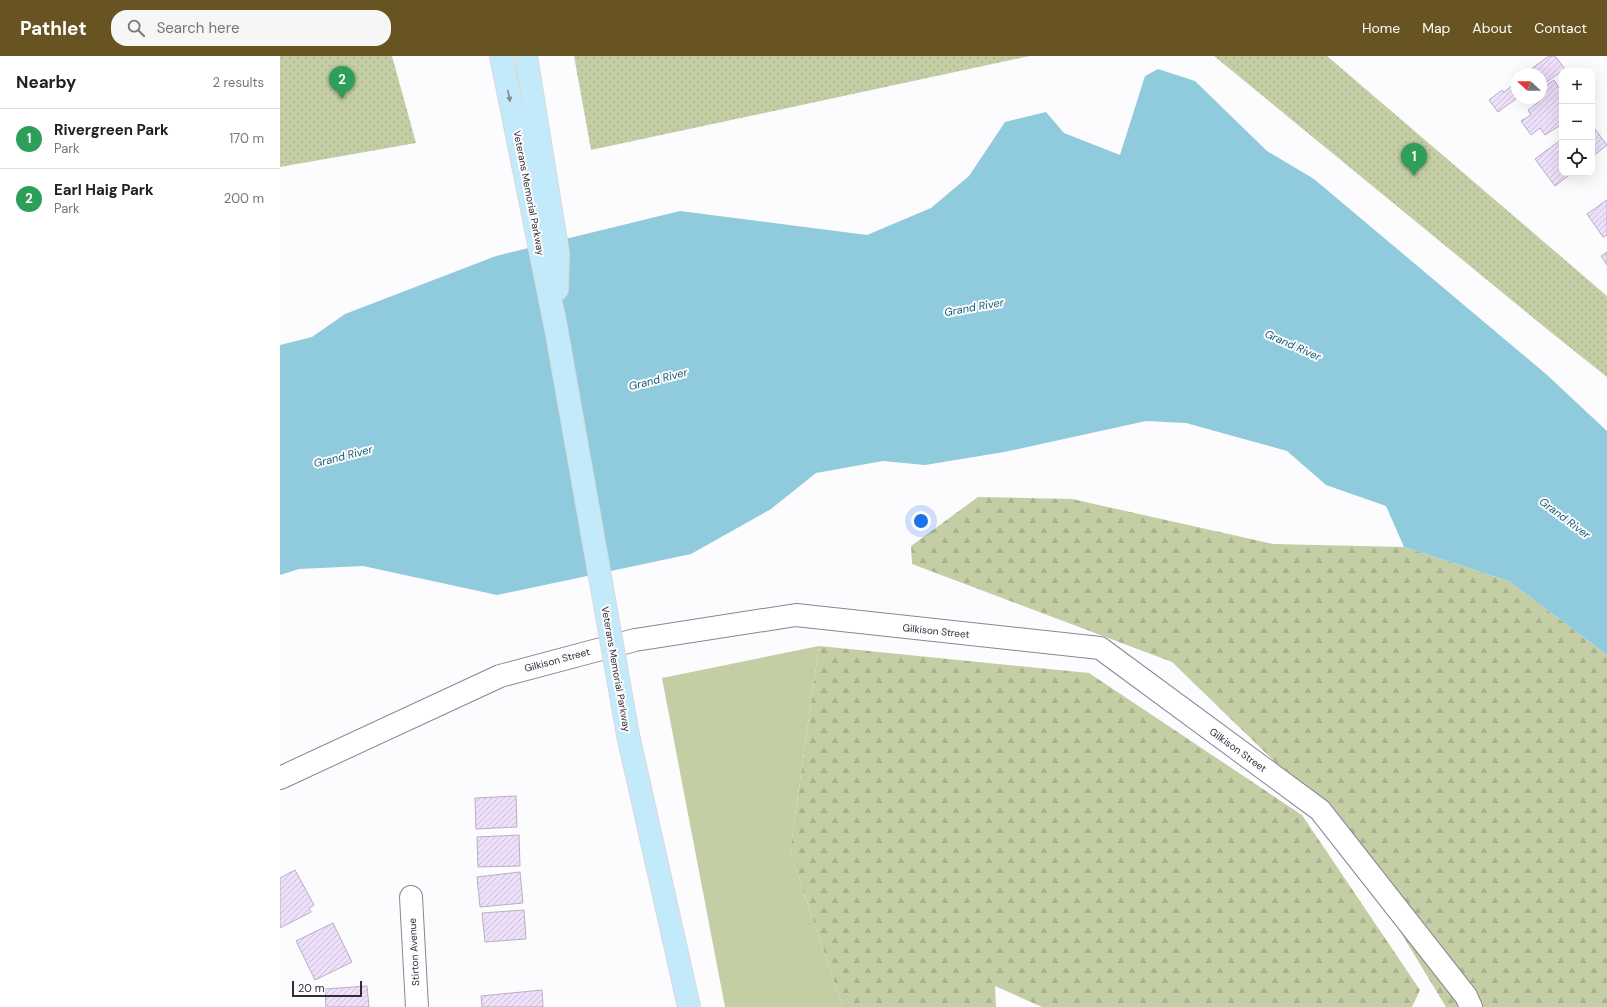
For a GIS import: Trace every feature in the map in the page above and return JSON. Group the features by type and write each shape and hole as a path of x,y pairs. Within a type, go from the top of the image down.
{"main road":[{"name":"Veterans Memorial Parkway","path":"526,56 558,254 556,328"},
{"name":"Veterans Memorial Parkway","path":"501,57 556,328 628,734 689,1007"}],"street":[{"name":"Gilkison Street","path":"280,778 500,676 635,640 796,616 1100,648 1320,810 1466,996 1471,1007"},
{"name":"Stirton Avenue","path":"411,897 418,1007"}],"green space":[{"path":"280,56 392,56 416,143 280,167"},
{"path":"574,56 1030,56 591,150"},
{"path":"1214,56 1327,56 1607,296 1607,377 1548,330"},
{"path":"978,497 1072,499 1273,544 1404,547 1509,581 1607,655 1607,1007 1446,1007 1372,885 1274,761 1172,662 912,564 911,546"},
{"path":"819,646 790,852 843,1007 725,1007 662,678"},
{"path":"819,646 1089,673 1302,815 1420,990 1412,1007 1042,1007 995,986 996,1007 843,1007 790,852"}],"water":[{"name":"Grand River","path":"1158,69 1195,81 1267,151 1314,179 1546,374 1607,431 1607,655 1509,581 1404,547 1386,506 1326,485 1287,451 1186,423 1146,421 1004,452 925,465 883,461 816,473 771,509 691,554 497,595 363,566 299,569 280,575 280,345 312,337 345,314 496,256 680,211 867,235 931,208 969,176 1005,122 1046,112 1064,133 1120,155 1145,76"}],"building":[{"path":"1549,56 1555,56 1564,68 1559,68 1559,73 1547,82 1547,68 1532,68"},
{"path":"1554,80 1559,88 1559,126 1545,135 1540,128 1531,135 1521,121 1531,115 1528,110 1536,104 1547,104 1547,85"},
{"path":"1511,87 1511,102 1498,112 1489,100 1502,90 1504,92"},
{"path":"1595,129 1607,145 1595,155"},
{"path":"1559,141 1559,176 1568,176 1555,186 1535,159"},
{"path":"1607,200 1607,235 1603,237 1587,214"},
{"path":"1607,252 1607,265 1601,256"},
{"path":"516,796 517,827 476,829 475,798"},
{"path":"519,835 520,866 478,867 477,837"},
{"path":"295,870 314,905 309,908 311,912 280,928 280,878"},
{"path":"520,872 523,903 480,907 477,877"},
{"path":"524,910 526,939 485,942 482,913"},
{"path":"333,923 352,962 315,980 296,941"},
{"path":"367,986 369,1007 326,1007 325,989"},
{"path":"542,990 543,1007 482,1007 481,996"}],"place":[{"name":"Earl Haig Park","path":"342,99"},
{"name":"Rivergreen Park","path":"1414,176"}]}
